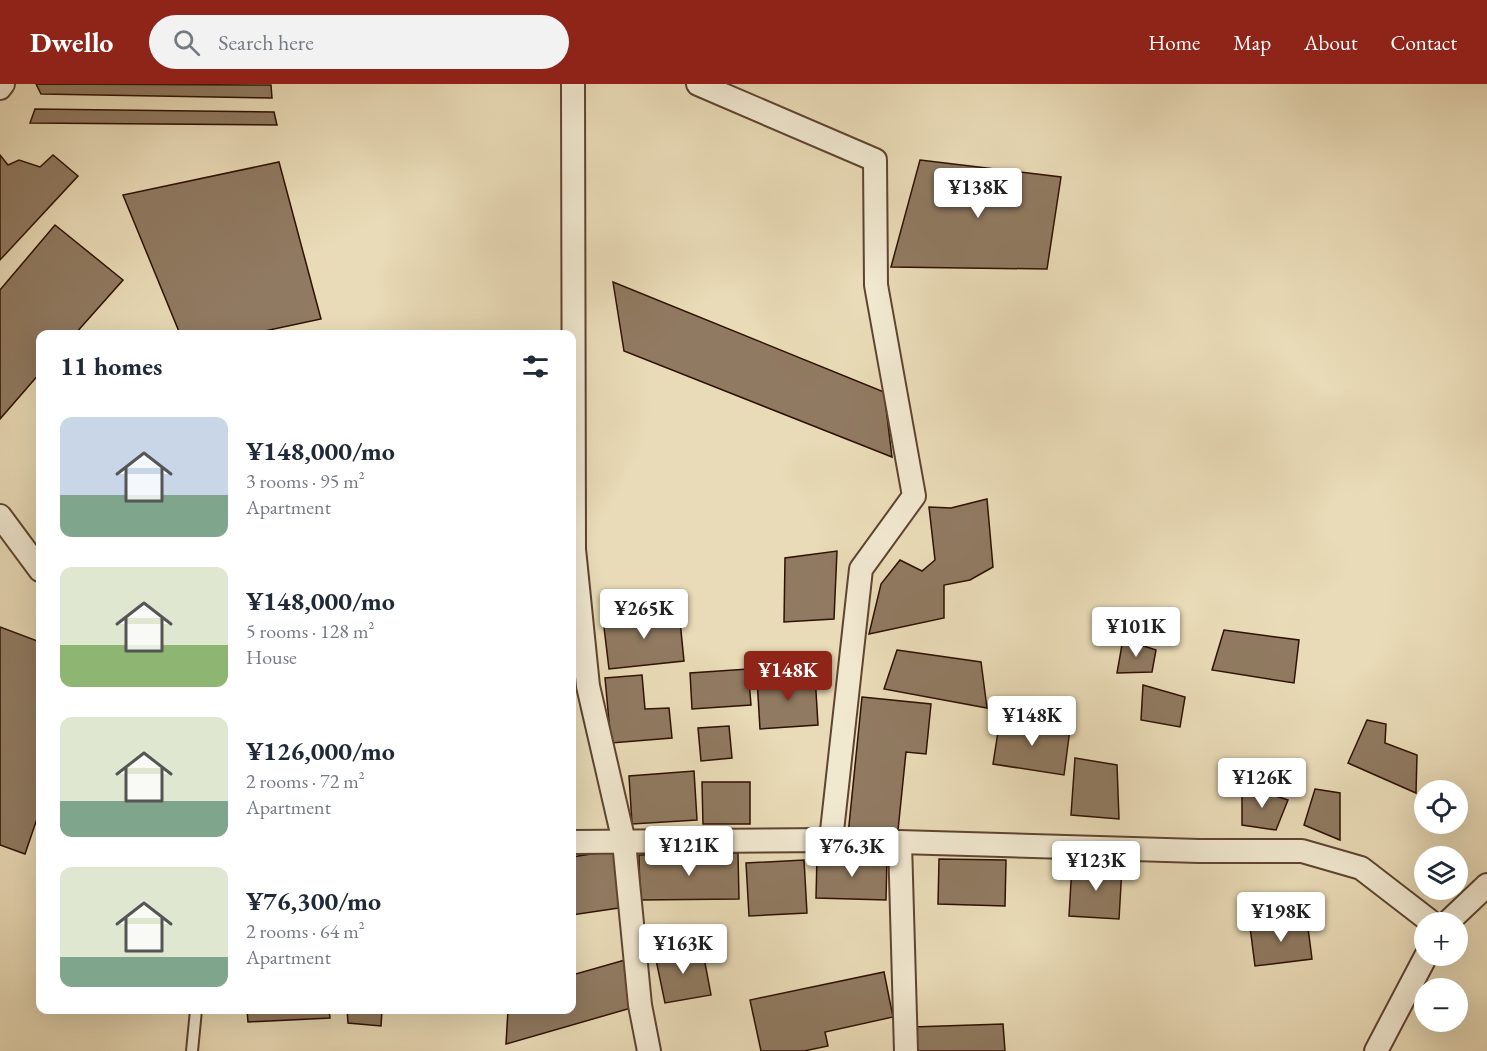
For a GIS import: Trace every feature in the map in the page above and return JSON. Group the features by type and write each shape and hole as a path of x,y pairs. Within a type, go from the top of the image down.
{"street":[{"path":"0,88 3,84"},
{"path":"573,84 574,330"},
{"path":"698,84 874,160 876,285 914,496 861,568 831,840"},
{"path":"0,516 36,565"},
{"path":"576,569 588,686 624,842 640,1005 649,1051"},
{"path":"576,842 831,840 1199,851 1302,851 1361,868 1418,912"},
{"path":"900,843 906,1051"},
{"path":"1459,912 1487,885"},
{"path":"1376,1051 1421,966"}],"lane":[{"path":"192,1051 196,1014"}],"building":[{"path":"36,84 271,85 272,98 41,94"},
{"path":"35,109 274,112 277,125 30,123"},
{"path":"0,155 8,165 19,160 40,167 53,155 78,176 0,260"},
{"path":"920,160 1061,177 1047,269 891,267"},
{"path":"279,162 321,319 269,330 178,330 123,195"},
{"path":"55,225 123,280 79,330 36,330 36,378 0,419 0,290"},
{"path":"613,282 884,392 892,457 624,351"},
{"path":"987,499 993,567 970,580 944,585 944,618 869,634 881,584 900,560 922,571 935,560 929,507 951,508"},
{"path":"837,551 834,619 784,622 785,558"},
{"path":"679,611 684,661 609,669 603,619"},
{"path":"0,627 36,640 36,822 25,854 0,845"},
{"path":"1224,630 1299,640 1294,683 1212,670"},
{"path":"1123,639 1156,650 1152,672 1117,673"},
{"path":"897,650 981,662 987,708 884,689"},
{"path":"748,669 751,705 692,709 690,673"},
{"path":"642,675 645,709 669,708 672,738 611,743 605,678"},
{"path":"815,675 818,725 760,729 757,679"},
{"path":"1143,685 1185,697 1180,727 1141,720"},
{"path":"862,697 931,704 926,754 906,752 897,840 848,835"},
{"path":"1000,719 1070,729 1064,775 993,764"},
{"path":"1367,720 1386,724 1385,743 1417,755 1414,792 1348,763"},
{"path":"729,726 732,758 701,761 698,728"},
{"path":"1075,758 1117,765 1119,819 1071,815"},
{"path":"694,771 697,820 632,824 629,776"},
{"path":"702,782 750,782 750,824 703,824"},
{"path":"1242,785 1288,800 1276,830 1242,825"},
{"path":"1315,789 1340,793 1340,840 1304,825"},
{"path":"623,849 632,906 576,914 576,856"},
{"path":"738,853 739,899 640,900 639,855"},
{"path":"817,856 887,858 886,900 816,898"},
{"path":"939,859 1006,860 1005,906 938,904"},
{"path":"804,860 807,913 749,916 746,863"},
{"path":"1072,865 1122,868 1119,919 1069,916"},
{"path":"1307,920 1312,959 1255,966 1250,927"},
{"path":"702,947 711,995 665,1003 655,955"},
{"path":"625,960 638,1006 506,1044 508,1014 576,1014 576,974"},
{"path":"884,972 893,1017 825,1032 828,1046 804,1051 761,1051 750,1000"},
{"path":"247,1014 330,1014 330,1018 248,1022"},
{"path":"347,1014 382,1014 381,1026 348,1023"},
{"path":"1003,1024 1005,1051 913,1051 912,1027"}]}
